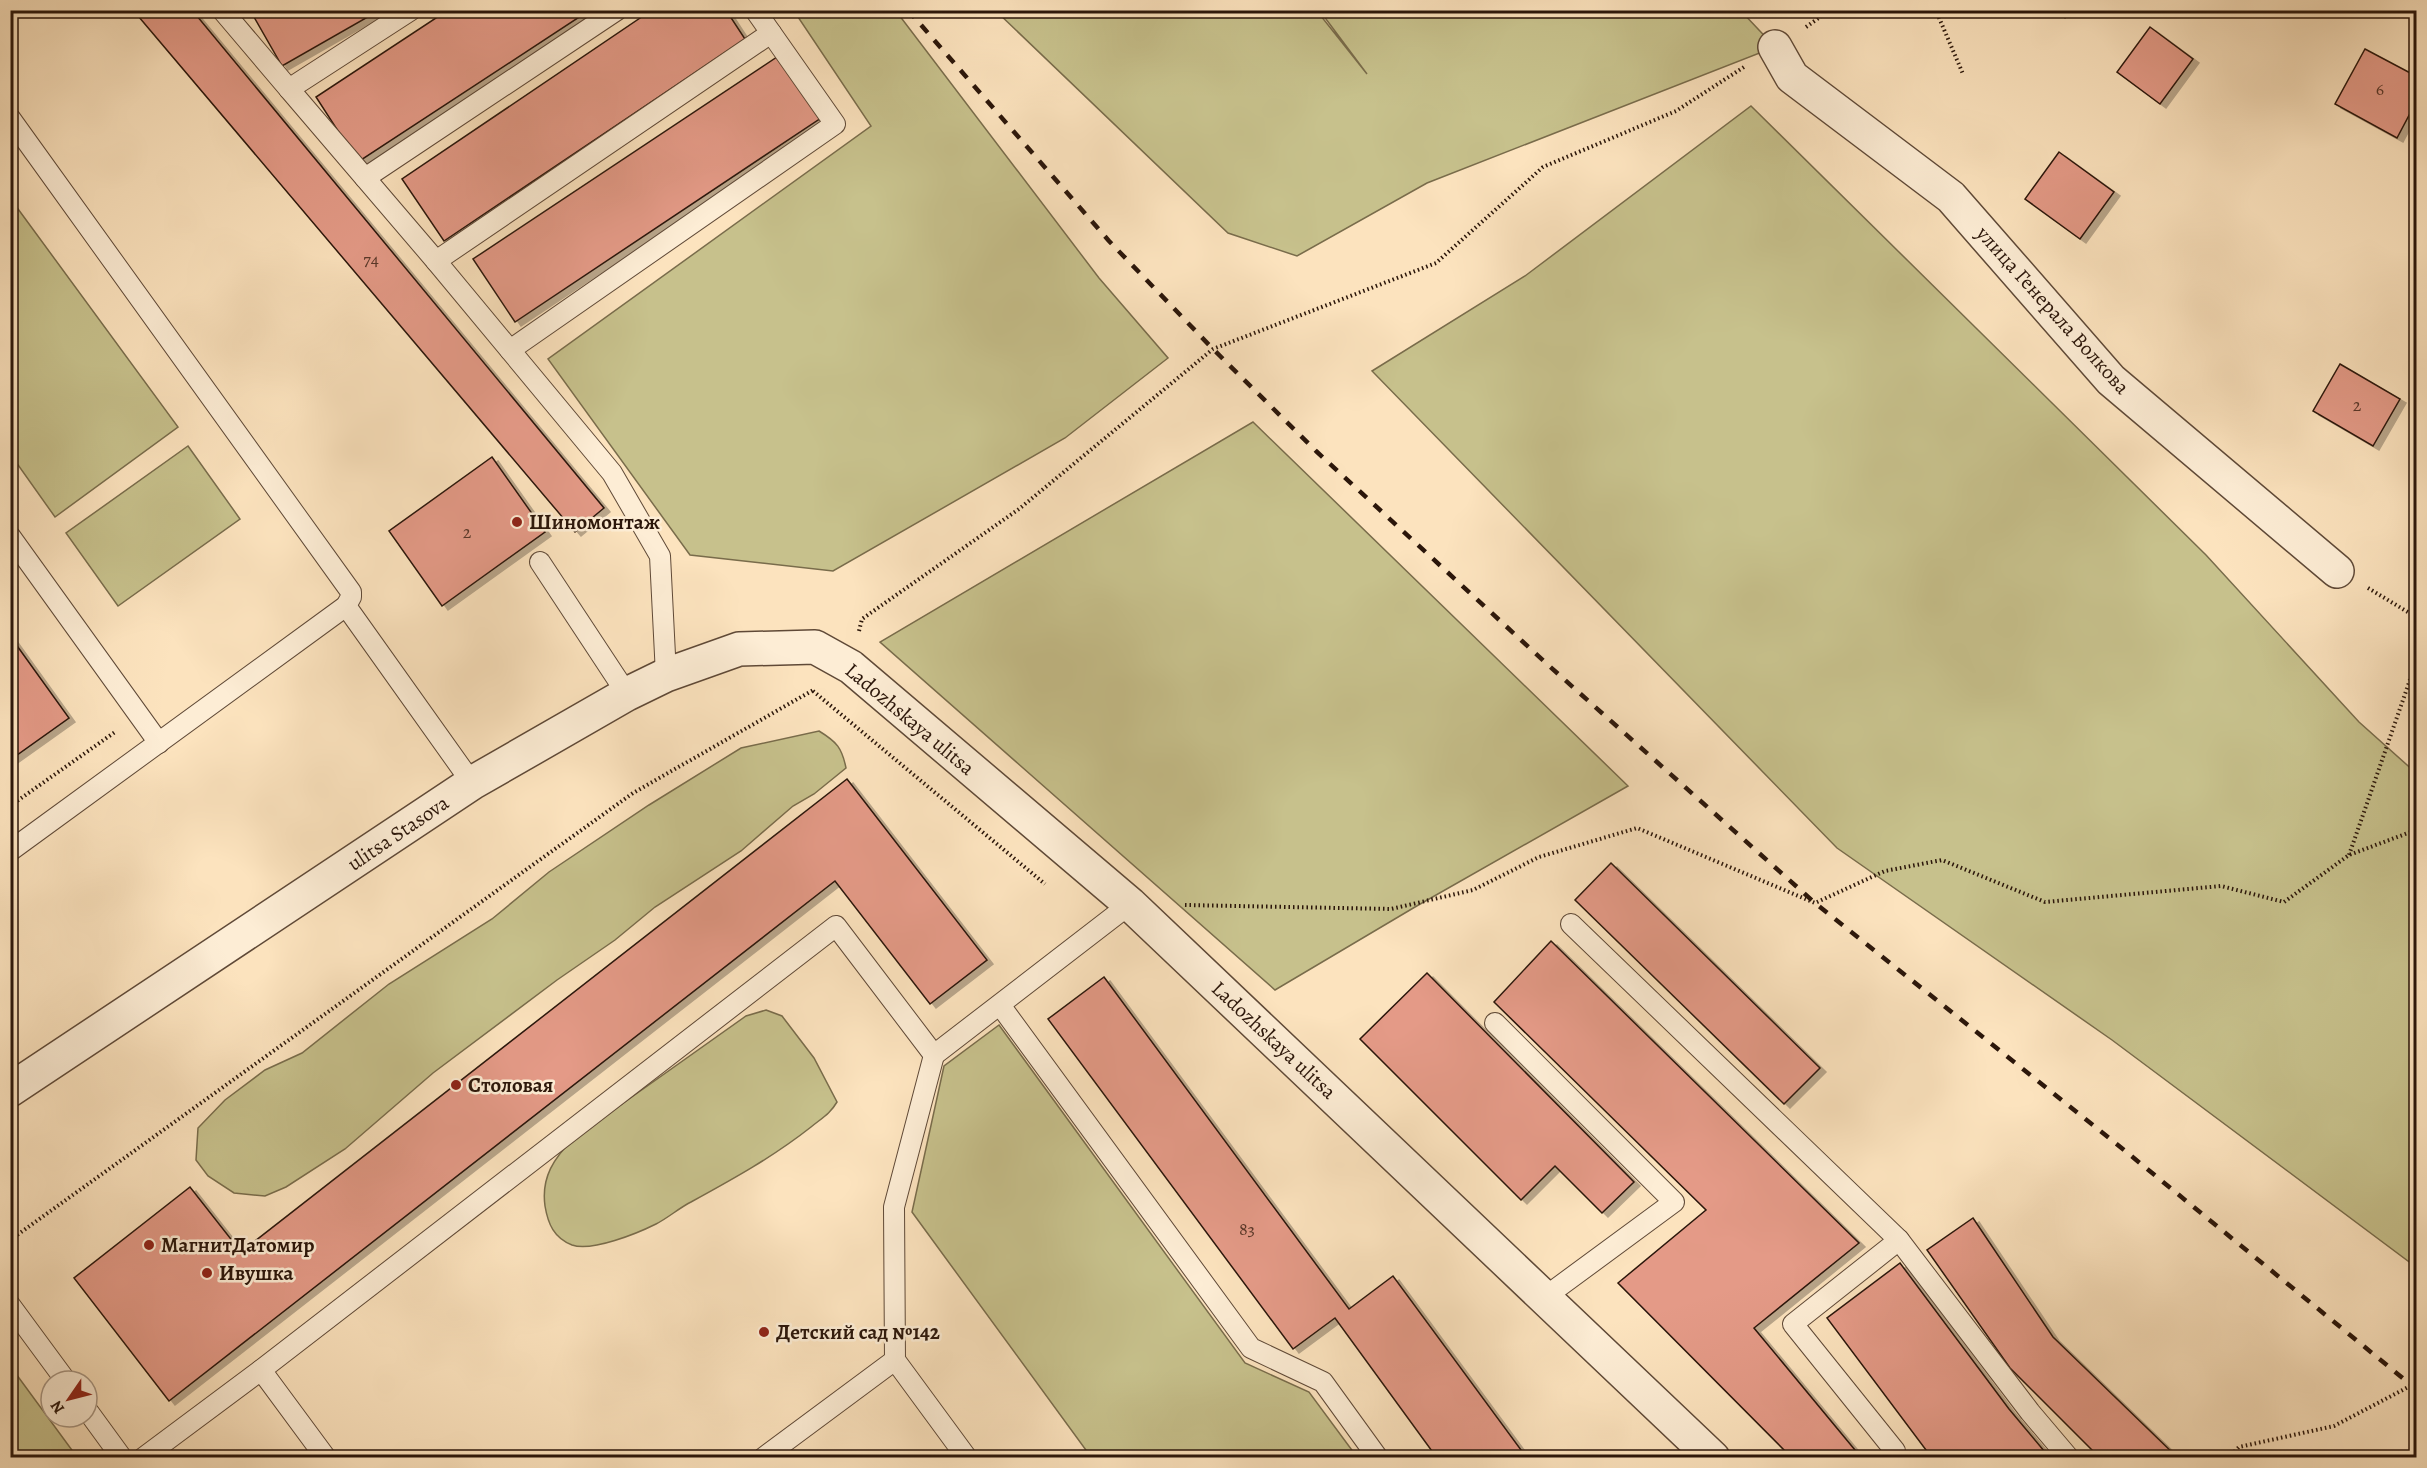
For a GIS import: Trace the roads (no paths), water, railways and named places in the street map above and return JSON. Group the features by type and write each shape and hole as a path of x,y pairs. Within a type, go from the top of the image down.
{"street":[{"name":"улица Генерала Волкова","path":"1775,47 1792,77 1951,197 2111,380 2337,571"},
{"name":"ulitsa Stasova","path":"10,1089 472,783 627,694 666,675 740,649 815,647"},
{"name":"Ladozhskaya ulitsa","path":"815,647 850,667 1130,904 1713,1458"}],"lane":[{"path":"222,10 436,261 612,473 660,556 666,675"},
{"path":"289,89 411,10"},
{"path":"365,178 617,10"},
{"path":"510,350 835,124 755,10"},
{"path":"436,261 771,33"},
{"path":"10,118 351,592 346,606 10,851"},
{"path":"10,536 159,743"},
{"path":"540,562 627,694"},
{"path":"346,606 472,783"},
{"path":"967,1458 895,1360 894,1207 934,1055 1130,904"},
{"path":"1570,924 1899,1240 2030,1412 2069,1458"},
{"path":"143,1458 261,1370 836,926 934,1055"},
{"path":"1000,1005 1251,1348 1323,1382 1378,1458"},
{"path":"1495,1023 1674,1202 1545,1297"},
{"path":"1888,1458 1895,1451 1793,1324 1899,1240"},
{"path":"10,1305 57,1369"},
{"path":"763,1458 895,1360"},
{"path":"261,1370 326,1458"},
{"path":"99,1426 122,1458"}],"railway":[{"path":"908,10 1109,241 1213,349 1316,451 1547,664 1815,903 2113,1141 2416,1389"}],"place":[{"name":"Шиномонтаж","path":"517,522"},
{"name":"Столовая","path":"456,1085"},
{"name":"МагнитДатомир","path":"149,1245"},
{"name":"Ивушка","path":"207,1273"},
{"name":"Детский сад №142","path":"764,1332"}]}
